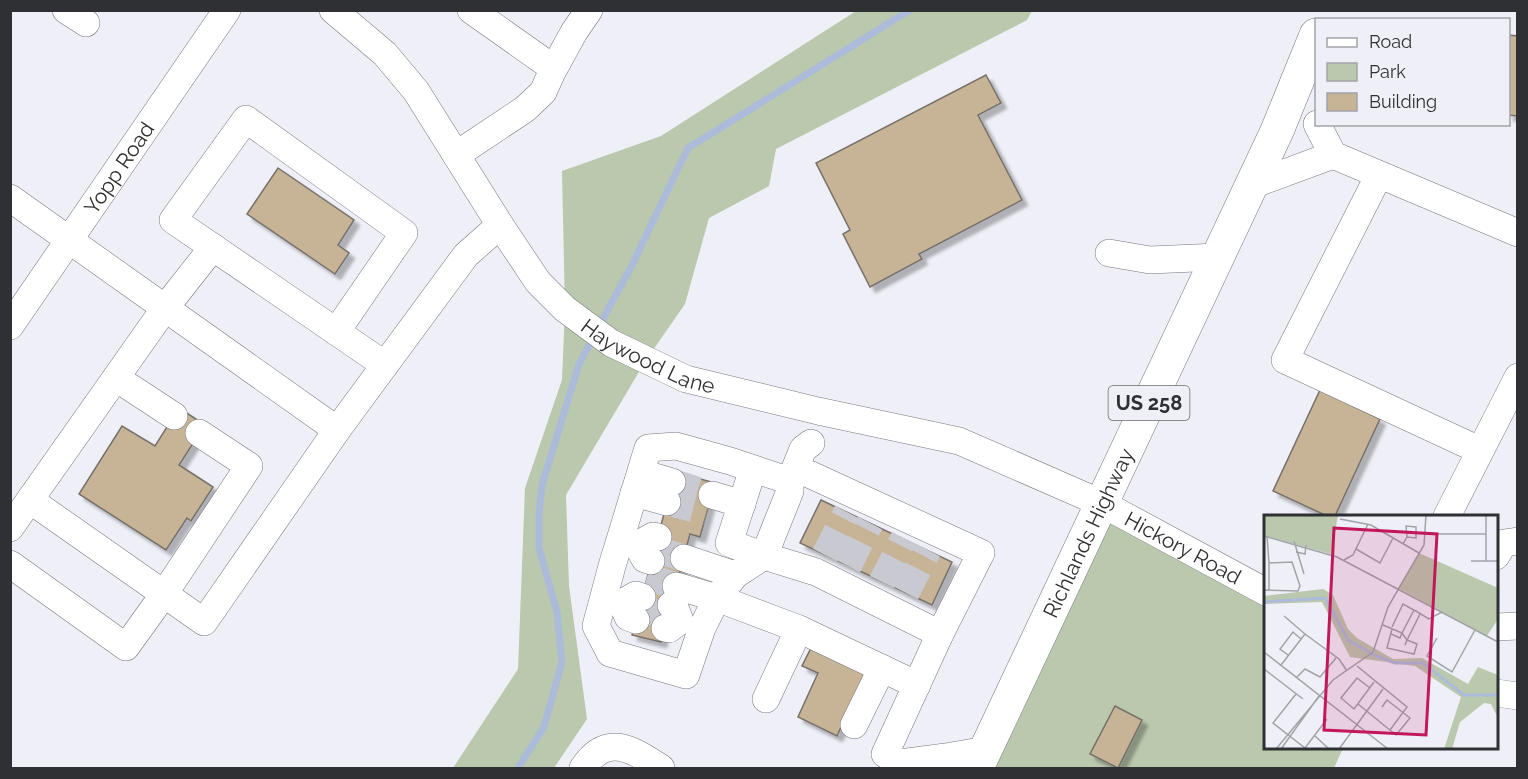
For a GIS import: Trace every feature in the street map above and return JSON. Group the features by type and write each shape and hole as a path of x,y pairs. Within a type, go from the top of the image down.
{"main road":[{"name":"Richlands Highway","path":"982,759 1277,131 1315,40"}],"street":[{"name":"Yopp Road","path":"10,326 228,10"},
{"name":"Haywood Lane","path":"333,10 385,54 416,91 538,282 564,309 611,343 686,379 818,411 959,441 1101,503"},
{"path":"471,10 554,68"},
{"path":"456,154 525,109 543,92 574,32 589,10"},
{"path":"1296,84 1315,120"},
{"path":"336,332 404,233 246,119 173,220 385,366"},
{"path":"1318,126 1333,155 1518,233"},
{"path":"1252,185 1333,155"},
{"path":"1379,175 1285,360 1479,450"},
{"path":"10,198 338,430"},
{"path":"30,500 204,622 338,430 466,255 500,225"},
{"path":"10,528 165,308 213,247"},
{"path":"1109,253 1150,260 1218,256"},
{"path":"1447,515 1518,376"},
{"path":"116,378 174,416"},
{"path":"682,592 735,575 764,556 796,482 816,457 811,443 818,411"},
{"path":"10,564 126,647 249,466 200,433"},
{"path":"641,471 676,446 796,482 933,542 981,553 940,634 885,754 901,766 946,757 982,759"},
{"path":"753,469 729,543 764,556 832,569 889,597 940,634"},
{"path":"641,471 669,492"},
{"path":"641,471 635,575 596,626 610,652 686,675 682,592"},
{"path":"709,503 739,512"},
{"name":"Hickory Road","path":"1101,503 1264,591"},
{"path":"1498,554 1504,543 1518,541"},
{"path":"717,598 735,575"},
{"path":"682,592 717,598 799,629 917,685"},
{"path":"682,592 717,598"},
{"path":"1498,627 1518,626"},
{"path":"766,699 799,629"},
{"path":"854,724 882,668"},
{"path":"1498,693 1518,696"},
{"path":"583,768 589,759 601,749 615,747 631,750 661,768"}],"green space":[{"path":"856,11 1032,11 1027,20 776,149 769,186 709,218 685,304 646,360 566,495 569,586 587,719 554,768 453,768 518,669 525,488 562,380 565,309 562,171 661,136"},
{"path":"1101,503 1264,591 1264,749 1343,749 1334,768 977,768"}],"building":[{"path":"1510,35 1518,36 1518,116 1510,115"},
{"path":"986,75 1001,103 978,115 1022,200 919,254 922,259 870,287 843,234 850,230 816,163"},
{"path":"278,168 354,220 338,245 349,253 335,274 247,214"},
{"path":"1320,390 1380,419 1335,515 1325,515 1273,491"},
{"path":"179,408 205,425 179,465 213,487 191,521 187,518 166,550 79,494 122,426 155,446"},
{"path":"675,472 715,483 700,537 690,534 661,642 632,635"},
{"path":"821,500 952,562 932,605 800,543"},
{"path":"811,648 865,673 837,736 798,717 818,673 802,666"},
{"path":"1115,706 1142,720 1118,768 1090,754"}],"waterway":[{"path":"599,326 631,267 688,148 910,10"},
{"path":"518,768 544,727 562,662 557,612 539,548 542,485 579,364 594,336"}],"tunnel":[{"path":"672,482 712,495"},
{"path":"667,502 707,512"},
{"path":"825,555 847,512"},
{"path":"848,566 870,523"},
{"path":"882,582 904,538"},
{"path":"654,549 684,558"},
{"path":"906,593 928,550"},
{"path":"647,577 676,586"},
{"path":"639,608 668,617"}]}
